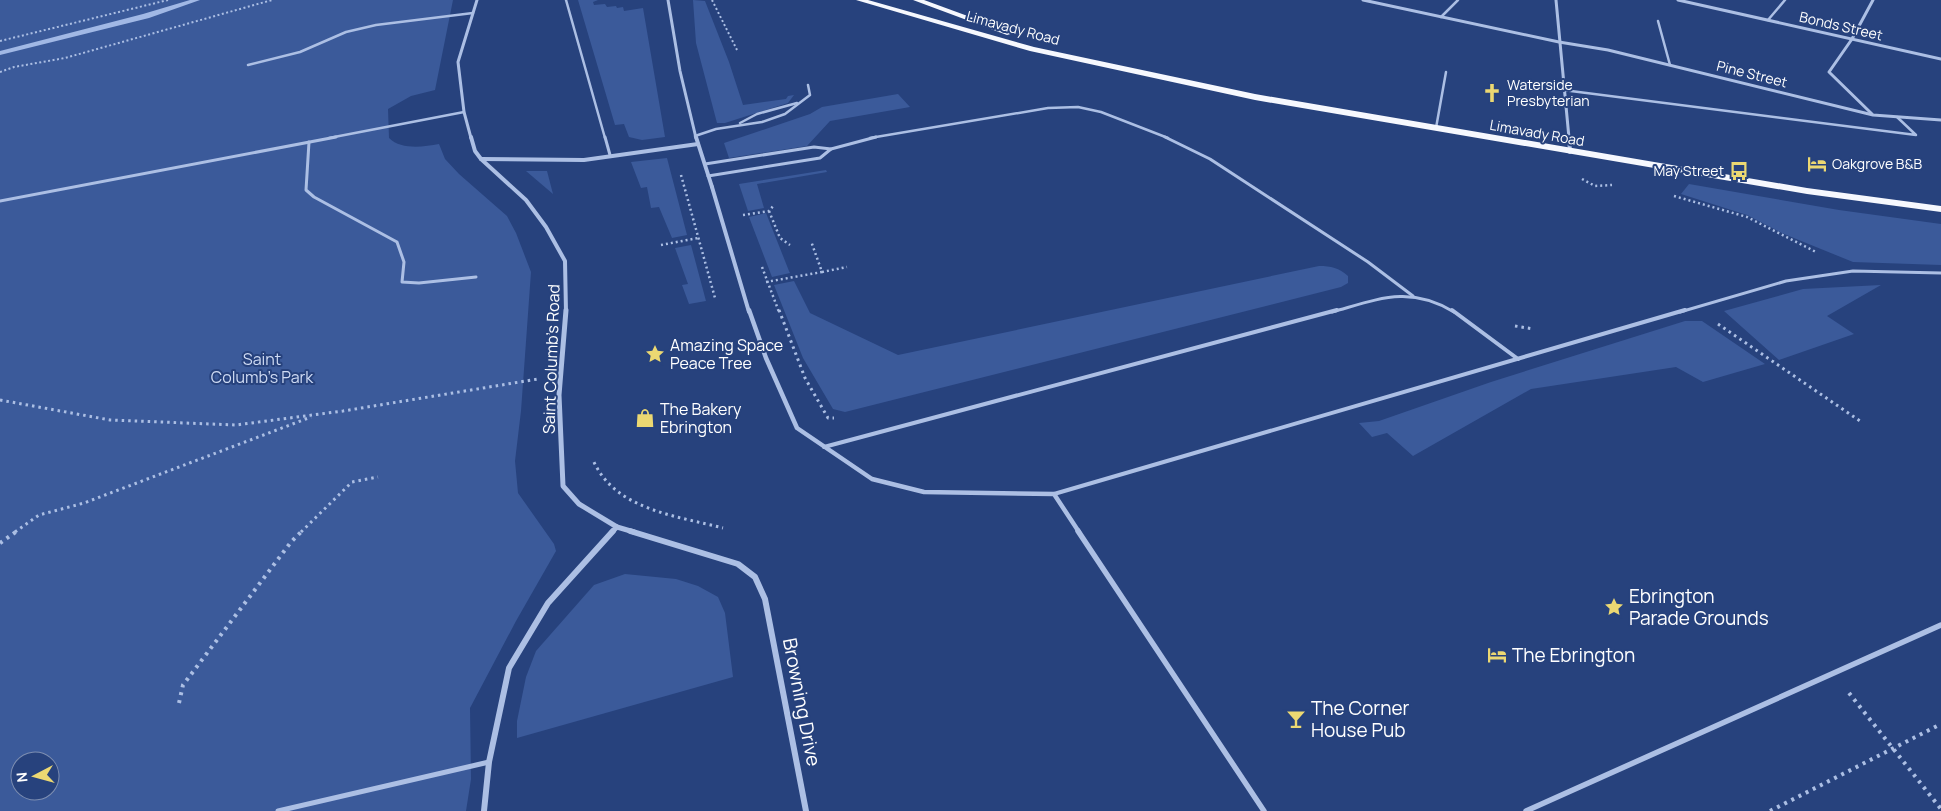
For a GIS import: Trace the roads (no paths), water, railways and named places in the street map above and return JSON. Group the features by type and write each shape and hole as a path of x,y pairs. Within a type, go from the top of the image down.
{"highway":[{"name":"Limavady Road","path":"860,0 1033,48 1130,71 1255,96 1435,130 1807,191 1941,209"},
{"path":"884,0 907,13"},
{"name":"Limavady Road","path":"917,0 1130,71"}],"street":[{"name":"Saint Columb's Road","path":"476,0 458,62 464,112 475,151 481,160 526,200 546,227 565,261 567,303 559,376 562,486 578,504 617,527 738,564 755,577 765,599"},
{"path":"668,0 676,59 695,136 743,287 745,300 766,358 797,428 872,479 924,492 1054,494 1264,811"},
{"name":"Pine Street","path":"1363,0 1559,42 1608,50 1873,115 1941,120"},
{"path":"1556,0 1570,152"},
{"name":"Bonds Street","path":"1680,0 1941,59"},
{"path":"1872,0 1852,39 1829,72 1873,115"},
{"path":"481,160 584,160 698,144"},
{"path":"484,811 489,762 509,668 548,603 617,527"},
{"name":"Browning Drive","path":"765,599 806,811"},
{"path":"1526,811 1941,625"}],"lane":[{"path":"566,0 610,155"},
{"path":"1441,17 1458,0"},
{"path":"1768,20 1785,0"},
{"path":"248,65 300,52 346,32 376,25 473,13"},
{"path":"1658,21 1670,65"},
{"path":"1435,130 1446,72"},
{"path":"695,136 738,124 762,122 785,114 810,95 808,85"},
{"path":"1563,90 1916,135 1897,117"},
{"path":"738,124 757,114 799,103"},
{"path":"705,164 814,147 830,149 873,137 1048,108 1078,107 1101,112 1162,135 1210,159 1368,262 1413,296"},
{"path":"0,201 464,112"},
{"path":"310,142 306,190 314,197 397,242 402,249 405,274 402,282 419,283 476,277"},
{"path":"708,176 820,158 830,149"},
{"path":"1054,494 1786,281 1852,271 1941,273"},
{"path":"824,446 1391,296 1413,296 1434,301 1459,316 1518,359"},
{"path":"278,811 489,762"}],"waterway":[{"path":"0,53 146,16 197,0"}],"place":[{"name":"Waterside Presbyterian","path":"1492,93"},
{"name":"Oakgrove B&B","path":"1817,164"},
{"name":"May Street","path":"1739,171"},
{"name":"Amazing Space Peace Tree","path":"655,354"},
{"name":"The Bakery Ebrington","path":"645,418"},
{"name":"Ebrington Parade Grounds","path":"1614,607"},
{"name":"The Ebrington","path":"1497,655"},
{"name":"The Corner House Pub","path":"1296,719"}],"park label":[{"name":"Saint Columb's Park","path":"262,368"}]}
